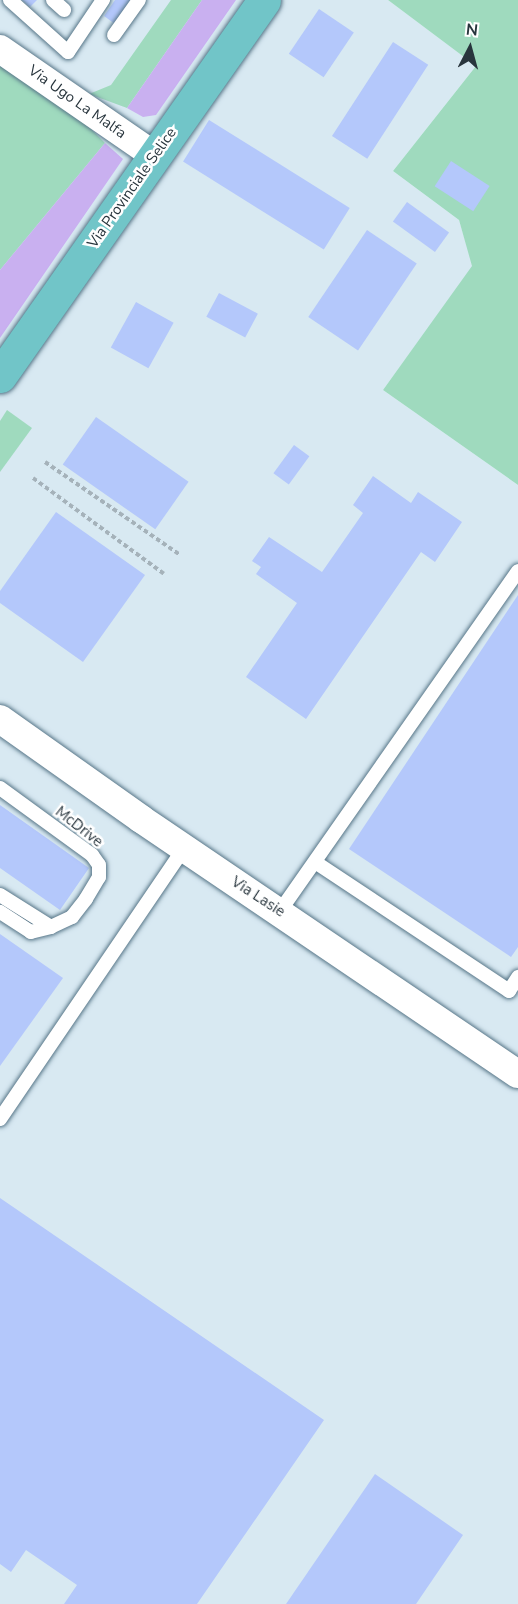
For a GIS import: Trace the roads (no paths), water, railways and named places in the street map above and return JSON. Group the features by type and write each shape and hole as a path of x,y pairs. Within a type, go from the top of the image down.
{"main road":[{"name":"Via Provinciale Selice","path":"0,376 264,0"}],"street":[{"name":"Via Ugo La Malfa","path":"0,49 155,156"},
{"name":"Via Lasie","path":"0,719 184,848 518,1074"}],"lane":[{"path":"10,0 68,52 103,0"},
{"path":"53,0 64,10"},
{"path":"114,35 139,0"},
{"path":"280,911 518,571"},
{"name":"McDrive","path":"0,788 92,855 99,865 99,877 86,899 72,917 51,927"},
{"path":"0,1119 184,848"},
{"path":"315,862 509,991 518,977"},
{"path":"0,895 51,927"},
{"path":"0,912 31,932 51,927"}]}
